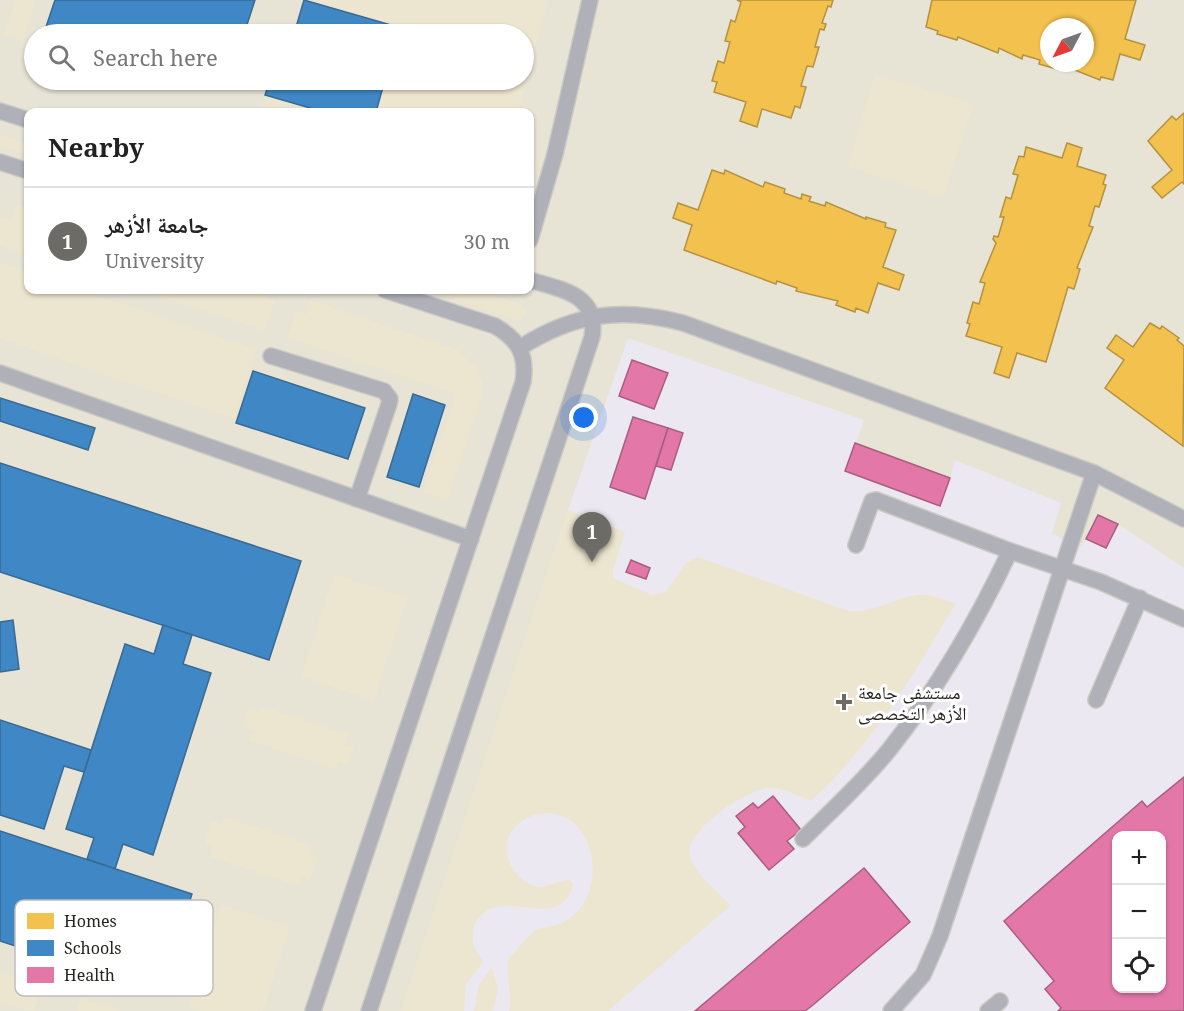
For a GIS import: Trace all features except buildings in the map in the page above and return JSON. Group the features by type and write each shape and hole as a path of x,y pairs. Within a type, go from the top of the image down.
{"lane":[{"path":"534,226 555,154 590,0"},
{"path":"0,111 24,119"},
{"path":"0,162 24,170"},
{"path":"369,1011 592,337 593,316 588,306 580,298 534,281"},
{"path":"313,1011 524,382 526,364 521,347 510,334 495,326 397,294"},
{"path":"521,347 543,333 593,316 624,313 654,316 683,323 1094,473 1184,519"},
{"path":"271,356 384,391 387,394 389,404 357,499"},
{"path":"0,373 471,539"},
{"path":"891,1011 909,994 932,958 1094,473"},
{"path":"856,545 872,501 876,500 1140,598 1184,619"},
{"path":"803,839 862,779 914,716 985,604 1010,551"},
{"path":"1096,700 1140,598"}],"shaded area":[{"path":"0,0 1184,0 1184,1011 0,1011"},
{"path":"16,0 37,0 29,24 24,24 23,41 4,34"},
{"path":"305,0 548,0 534,52 534,24 388,24"},
{"path":"875,74 973,104 944,197 847,167"},
{"path":"382,90 524,90 519,108 377,108"},
{"path":"265,95 310,108 261,108"},
{"path":"0,134 24,143 24,154 0,146"},
{"path":"16,204 24,207 24,254 0,246 0,216 12,219"},
{"path":"0,262 24,270 24,294 94,294 257,349 234,419 0,339"},
{"path":"149,294 267,294 266,298 275,301 265,331"},
{"path":"439,294 490,294 520,304 525,307 526,313 520,320"},
{"path":"311,300 458,350 478,369 482,382 482,396 447,501 423,492 456,394 287,338 296,311 306,314"},
{"name":"مستشفى جامعة الأزهر التخصصى","path":"628,338 864,420 856,443 950,478 955,460 1061,503 1052,534 1082,547 1098,515 1118,524 1184,568 1184,1011 401,1011 568,510"},
{"path":"568,510 625,532 613,570 613,578 652,595 665,593 686,563 698,557 848,611 866,610 923,595 937,597 955,604 907,683 872,733 853,757 811,801 782,790 762,789 735,802 707,823 691,846 690,856 702,876 730,906 608,1011 509,1011 507,968 509,958 535,931 560,924 577,912 588,895 591,885 591,854 581,832 567,819 550,813 534,815 519,823 509,835 506,851 515,872 531,885 543,887 570,880 573,884 566,899 556,906 544,909 502,906 489,910 478,919 473,930 473,941 483,962 466,984 464,1011 401,1011"},
{"path":"334,574 408,598 374,701 301,677"},
{"path":"261,706 348,734 345,744 354,747 348,765 339,761 336,769 249,741 252,731 242,728 248,709 259,712"},
{"path":"224,817 312,845 309,854 318,856 310,881 301,877 299,886 209,857 213,846 205,843 212,821 222,824"},
{"path":"221,904 290,927 263,1011 202,1011 189,1007 192,996 213,996 213,930"},
{"path":"492,968 498,989 493,1011 474,1011 479,985"},
{"path":"0,972 15,977 15,996 39,996 34,1011 0,1003"},
{"path":"81,998 122,1011 76,1011"}],"place":[{"name":"جامعة الأزهر","path":"592,562"},
{"name":"مستشفى جامعة الأزهر التخصصى","path":"844,702"}]}
